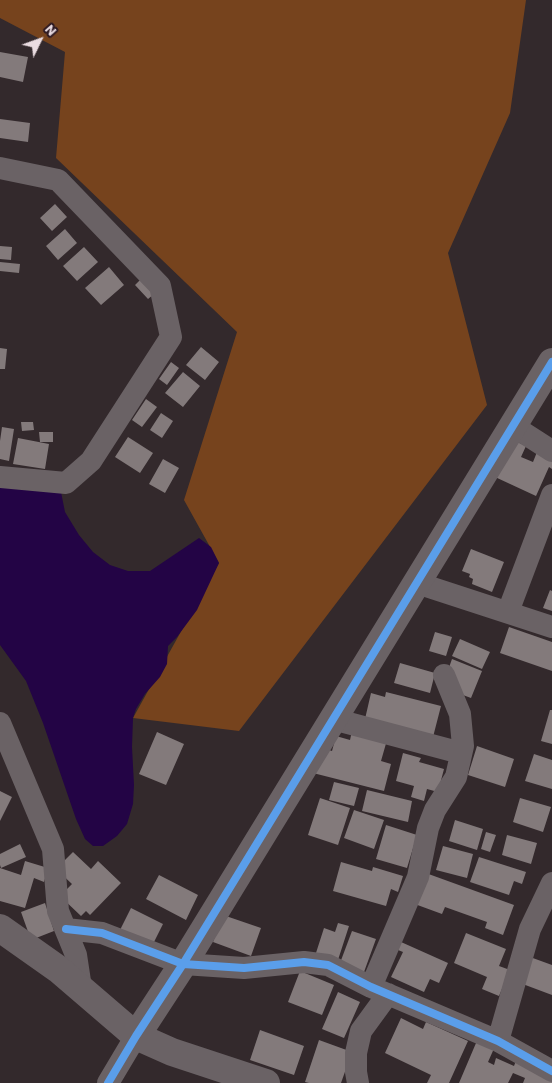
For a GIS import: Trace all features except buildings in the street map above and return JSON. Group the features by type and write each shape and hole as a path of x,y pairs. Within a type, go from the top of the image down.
{"street":[{"path":"0,168 58,180 160,286 171,337 91,461 66,483 0,477"},
{"path":"108,1083 552,362"},
{"path":"513,426 552,451"},
{"path":"508,612 552,495"},
{"path":"417,583 552,627"},
{"path":"358,1083 356,1053 361,1031 379,991 418,877 428,828 434,810 456,776 462,753 460,714 444,675"},
{"path":"333,719 462,753"},
{"path":"0,723 53,849 58,911 76,955 81,988"},
{"path":"498,1041 530,929 552,884"},
{"path":"0,928 51,964 136,1036 172,1052 266,1083"},
{"path":"66,929 102,933 183,964 244,968 304,962 328,965 379,991 498,1041 552,1071"}],"shaded area":[{"path":"0,0 526,0 510,113 448,253 487,405 239,731 133,718 219,563 184,500 237,332 56,158 65,52 0,18"},
{"path":"0,481 60,487 65,512 79,535 93,552 110,565 128,571 150,571 199,538 211,547 219,563 197,610 168,646 167,664 160,677 145,694 136,709 133,718 132,747 133,804 127,824 117,836 103,846 93,846 85,839 26,681 0,645"}],"cycle path":[{"path":"108,1083 552,362"},
{"path":"66,929 102,933 183,964 244,968 304,962 328,965 371,987 498,1041 552,1071"}]}
